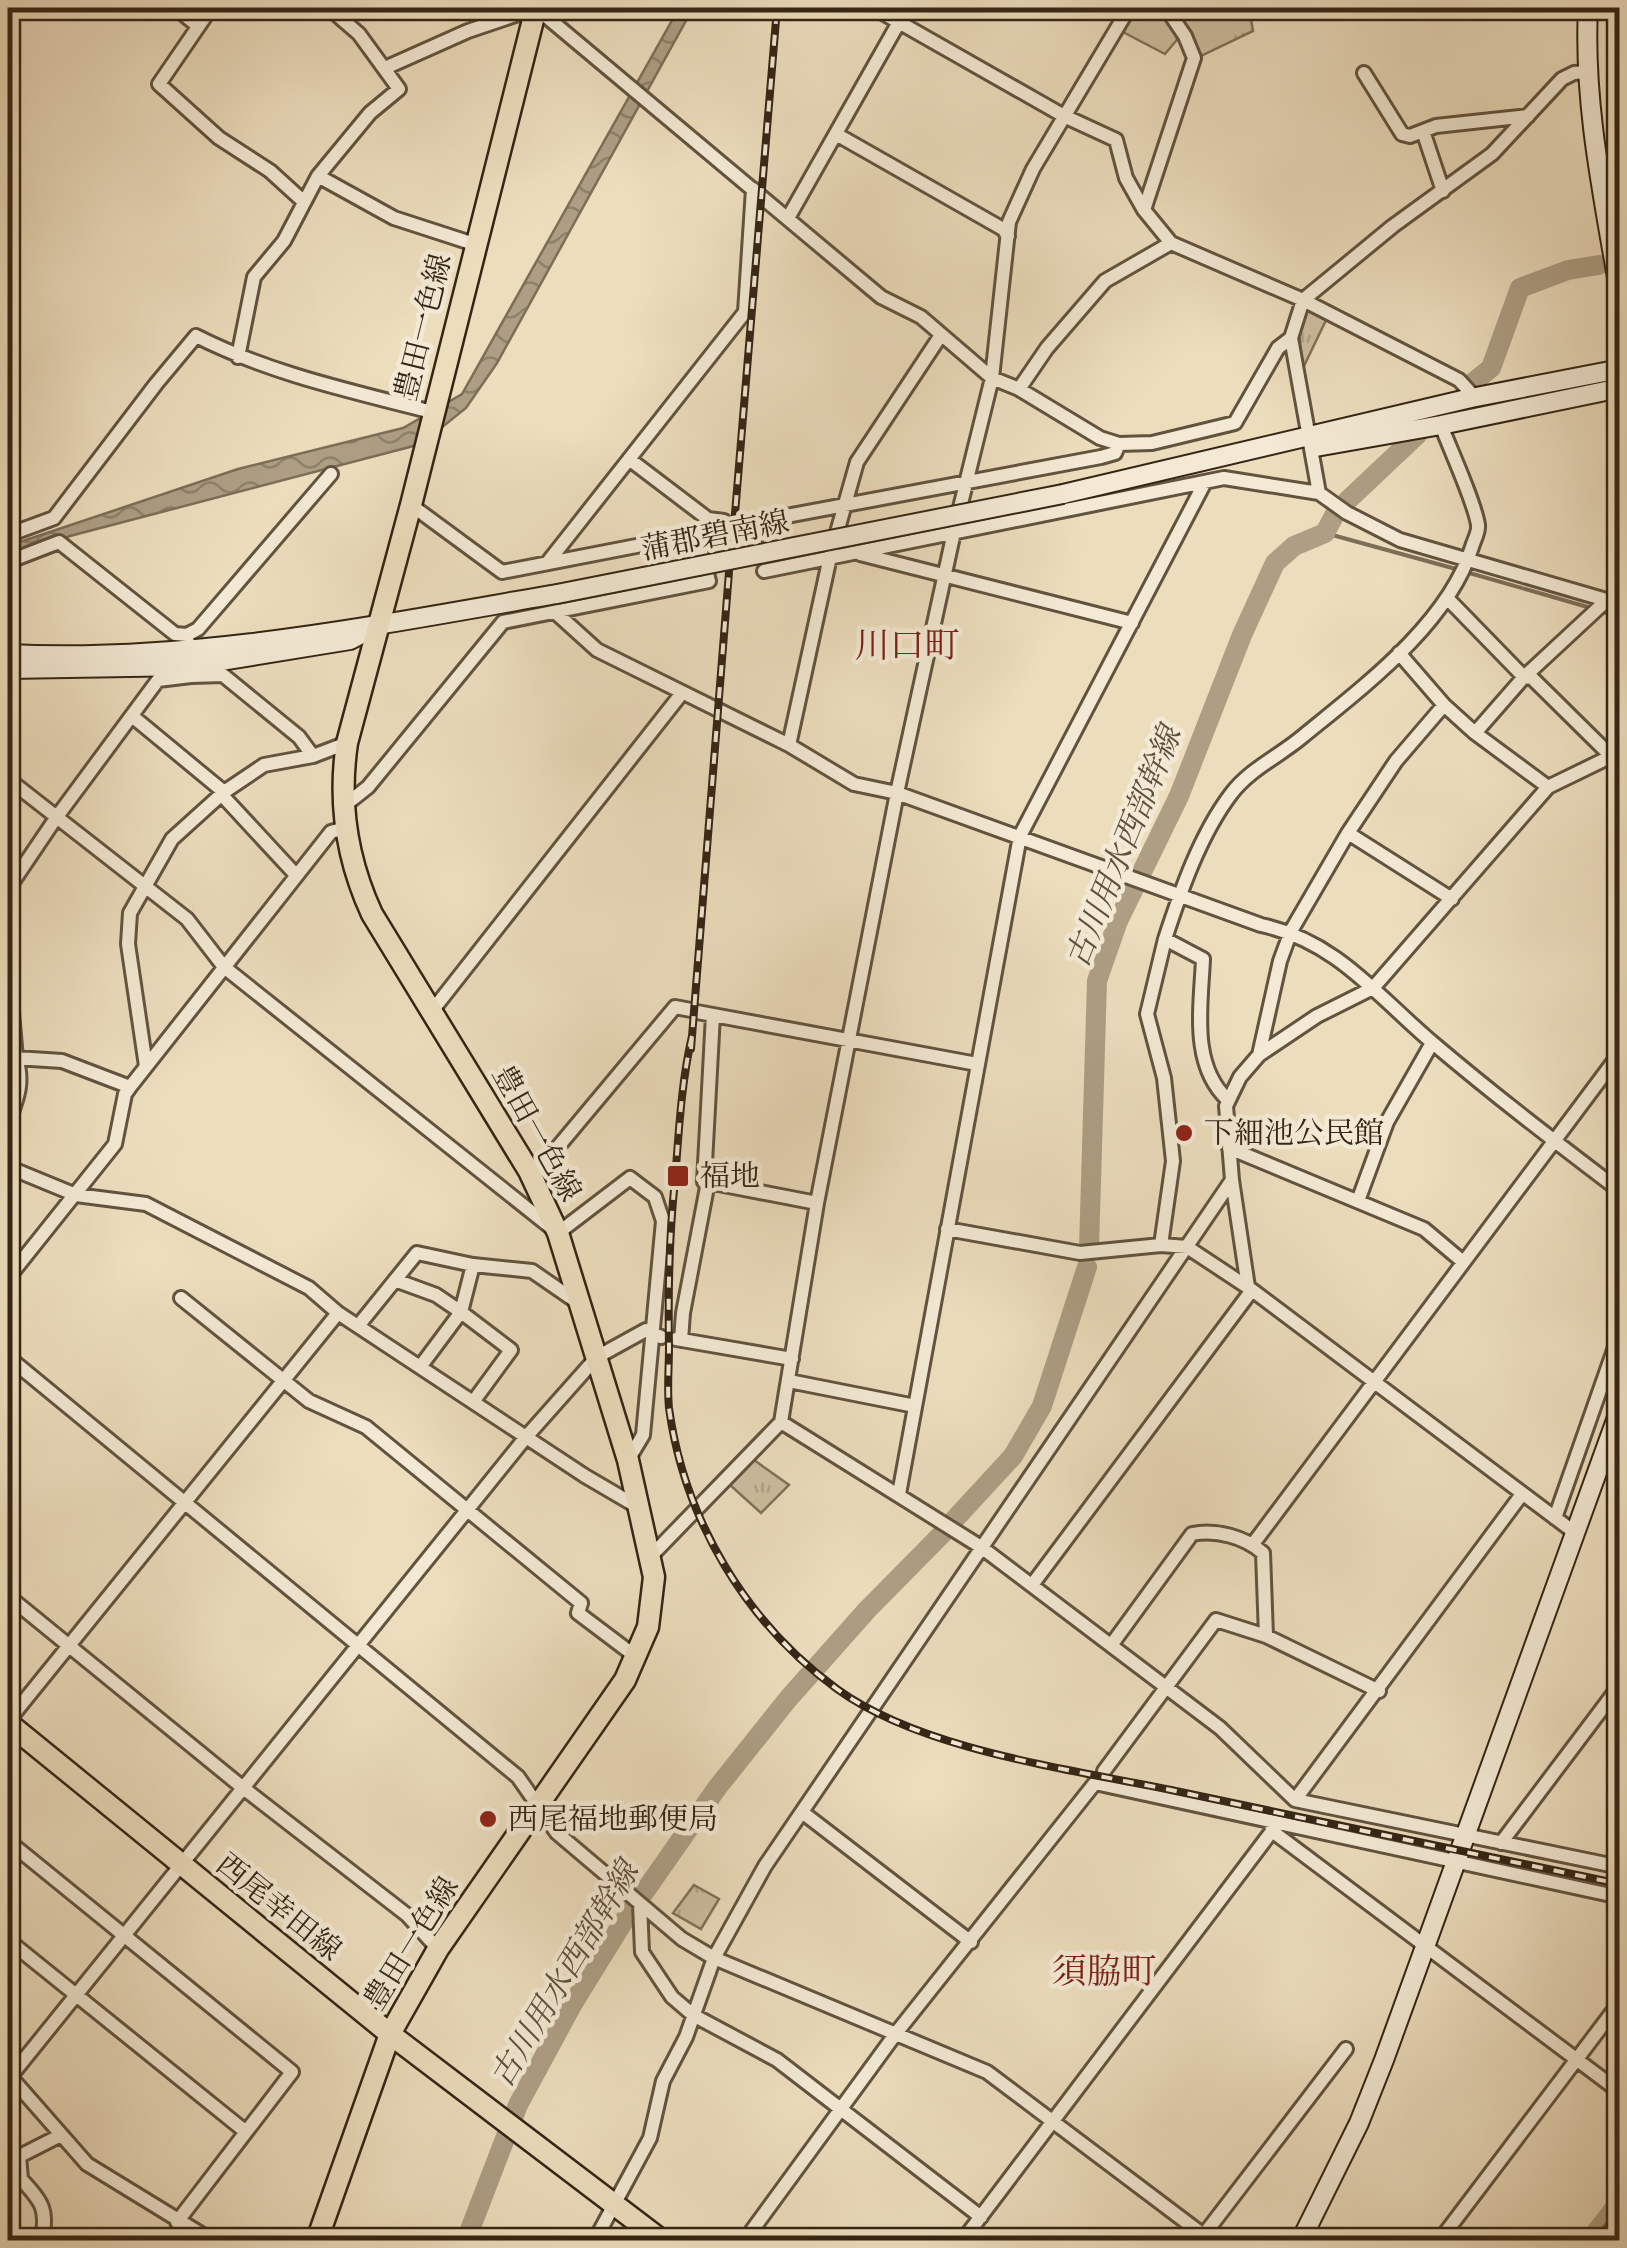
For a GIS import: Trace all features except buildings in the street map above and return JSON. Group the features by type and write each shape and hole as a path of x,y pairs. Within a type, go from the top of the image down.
{"main road":[{"name":"豊田一色線","path":"317,2240 390,2034 438,1949 624,1680 648,1627 654,1577 628,1460 558,1233 532,1178 372,914 354,868 345,828 347,743 536,8"},
{"path":"1588,8 1587,72 1597,164 1620,295"},
{"name":"蒲郡碧南線","path":"8,668 189,657 350,640 377,626 556,603 1309,442 1471,398 1620,369"},
{"name":"蒲郡碧南線","path":"1309,442 1441,425 1620,388"},
{"name":"蒲郡碧南線","path":"8,654 189,657"},
{"path":"1301,2240 1360,2123 1620,1410"},
{"name":"西尾幸田線","path":"8,1722 390,2034 661,2240"}],"street":[{"path":"176,8 198,26"},
{"path":"211,8 159,84 219,138 270,171 304,201"},
{"path":"238,357 254,277 284,241 318,176 370,114 399,89 359,34 330,8"},
{"path":"385,68 468,30 536,8 882,297 920,317 992,378 1019,388 1100,438 1120,444 1152,443 1235,423 1278,348 1291,338"},
{"path":"874,8 1064,116 1116,140 1126,178 1144,210 1171,242 1303,300 1459,380 1471,398"},
{"path":"788,218 908,8"},
{"path":"652,1556 782,1422 817,1203 896,793 992,378 1009,222 1033,169 1129,8"},
{"path":"1144,210 1194,58 1166,8"},
{"path":"1319,493 1291,338 1303,300 1393,226 1492,154 1562,79 1587,72"},
{"path":"1364,73 1402,134 1410,136 1528,116"},
{"path":"1423,131 1443,191"},
{"path":"836,134 1008,236"},
{"path":"318,176 394,218 474,244"},
{"path":"548,562 745,312 753,189"},
{"path":"1019,388 1047,348 1105,281 1171,242"},
{"path":"788,745 830,557 857,462 942,335"},
{"path":"8,536 54,518 196,336 284,374 432,412"},
{"path":"1161,1245 1173,1161 1164,1078 1147,1014 1164,939 1206,836 1232,794 1262,763 1299,740 1399,653 1448,599 1478,527 1441,425"},
{"path":"756,546 749,523 1101,457 1115,453 1120,444"},
{"path":"411,505 502,572 724,529 724,521 708,519 630,459"},
{"path":"8,888 158,680 189,657 198,629 331,474"},
{"path":"764,571 1224,478 1319,493 1400,540 1464,567 1610,603"},
{"path":"900,1494 1020,836 1204,484"},
{"path":"344,806 368,787 503,622 556,603 709,581 696,534"},
{"path":"8,567 14,558 59,542 174,634 189,657 223,675 299,737 313,756"},
{"path":"853,552 1132,622"},
{"path":"1032,1585 1250,1289 1229,1148 1228,1100 1240,1078 1259,1055 1317,1016 1373,988 1548,787 1615,754 1532,678 1524,677 1448,599"},
{"path":"556,603 597,650 788,745 854,784 896,793 1262,925 1292,931 1330,952 1432,1042 1620,1191"},
{"path":"1475,733 1524,677 1590,615 1610,603"},
{"path":"1399,653 1444,705 1475,733 1548,787"},
{"path":"432,1011 682,693"},
{"path":"1259,1055 1280,961 1292,931 1348,833 1396,761 1444,705"},
{"path":"132,716 222,793 296,875"},
{"path":"146,1066 128,944 130,913 172,839 222,793 264,765 313,756 347,743"},
{"path":"8,779 187,919 224,967 558,1233 630,1178 655,1197 663,1221 667,1336 643,1435 628,1460"},
{"path":"8,1278 115,1144 125,1094 130,1087 331,832 345,828"},
{"path":"1348,833 1452,899"},
{"path":"1164,939 1203,959 1200,1036 1209,1078 1228,1100"},
{"path":"8,967 20,1071 20,1092 8,1123"},
{"path":"532,1178 676,1007 978,1064"},
{"path":"713,1015 704,1182 817,1203"},
{"path":"1358,1201 1387,1122 1432,1042"},
{"path":"1253,1544 1620,1053"},
{"path":"16,1058 62,1061 130,1087"},
{"path":"1229,1148 1424,1230 1462,1261"},
{"path":"8,1166 76,1195 146,1204 309,1288 338,1313 638,1507"},
{"path":"596,2240 650,2138 662,2081 686,2037 714,1958 765,1866 1232,1180"},
{"path":"667,1336 682,1313 708,1182"},
{"path":"948,1229 1080,1253 1188,1246 1574,1532"},
{"path":"358,1326 417,1252 532,1271 578,1302"},
{"path":"420,1367 461,1312 473,1264"},
{"path":"394,1280 436,1295 512,1350 473,1402"},
{"path":"181,1298 309,1402 366,1426 580,1603 578,1613 635,1656"},
{"path":"8,1722 338,1313"},
{"path":"1555,1518 1620,1333"},
{"path":"211,2240 87,2164 9,2076 526,1437 597,1357 635,1334 667,1336 792,1360"},
{"path":"8,1357 518,1776 557,1833 682,1939 714,1958 987,2072 1206,2238 1346,2050"},
{"path":"789,1382 915,1406"},
{"path":"782,1422 982,1547 1220,1728 1295,1800 1620,1867"},
{"path":"1295,1800 1522,1494"},
{"path":"1112,1644 1192,1534 1209,1531 1253,1544 1264,1553 1266,1636"},
{"path":"8,1596 242,1787 407,1915 438,1949"},
{"path":"1104,1770 1216,1620 1266,1636 1379,1691"},
{"path":"1500,1843 1620,1685"},
{"path":"745,2240 897,2032 1095,1783 1272,1827 1620,1897"},
{"path":"802,1812 970,1942"},
{"path":"1272,1827 1620,2092"},
{"path":"963,2240 1272,1827"},
{"path":"8,1841 292,2072 177,2222"},
{"path":"640,1904 642,1952 672,1997 694,2015 777,2060 982,2217"},
{"path":"8,1940 246,2132"},
{"path":"1440,2240 1620,2002"},
{"path":"42,2240 46,2217 38,2197 20,2179 13,2159 61,2135"},
{"path":"1603,2240 1620,2219"}],"green space":[{"path":"1133,8 1163,8 1181,35 1165,54 1121,31"},
{"path":"1169,8 1249,8 1253,31 1199,57"},
{"path":"1305,306 1327,318 1303,368 1298,325"},
{"path":"754,1460 789,1485 761,1513 730,1485"},
{"path":"694,1885 719,1899 701,1929 673,1913"}],"water":[{"path":"679,8 693,8 497,363 466,408 421,444 70,536 8,560 8,546 238,469 403,428 462,394"}],"waterway":[{"name":"古川用水西部幹線","path":"1471,384 1491,368 1520,288 1568,270 1599,265"},
{"name":"古川用水西部幹線","path":"1347,501 1418,434"},
{"name":"古川用水西部幹線","path":"1089,1248 1097,981 1118,921 1179,796 1242,635 1275,563 1294,546 1325,533 1335,514"},
{"path":"1325,533 1456,569"},
{"path":"1466,572 1591,608"},
{"path":"1600,611 1620,617"},
{"name":"古川用水西部幹線","path":"954,1520 1013,1456 1042,1406 1087,1267"},
{"name":"古川用水西部幹線","path":"466,2240 518,2105 622,1924 717,1788 788,1699 867,1610 944,1532"},
{"path":"1590,2240 1620,2201"}],"railway":[{"path":"732,550 777,8"},
{"path":"691,1049 729,572"},
{"path":"692,1036 671,1222 669,1408 689,1489 724,1565 774,1633 804,1663 871,1710 910,1728 997,1754 1620,1884"}],"place":[{"name":"下細池公民館","path":"1184,1133"},
{"name":"福地","path":"678,1176"},
{"name":"西尾福地郵便局","path":"488,1819"}],"district":[{"name":"川口町","path":"907,645"},
{"name":"須脇町","path":"1104,1971"}]}
